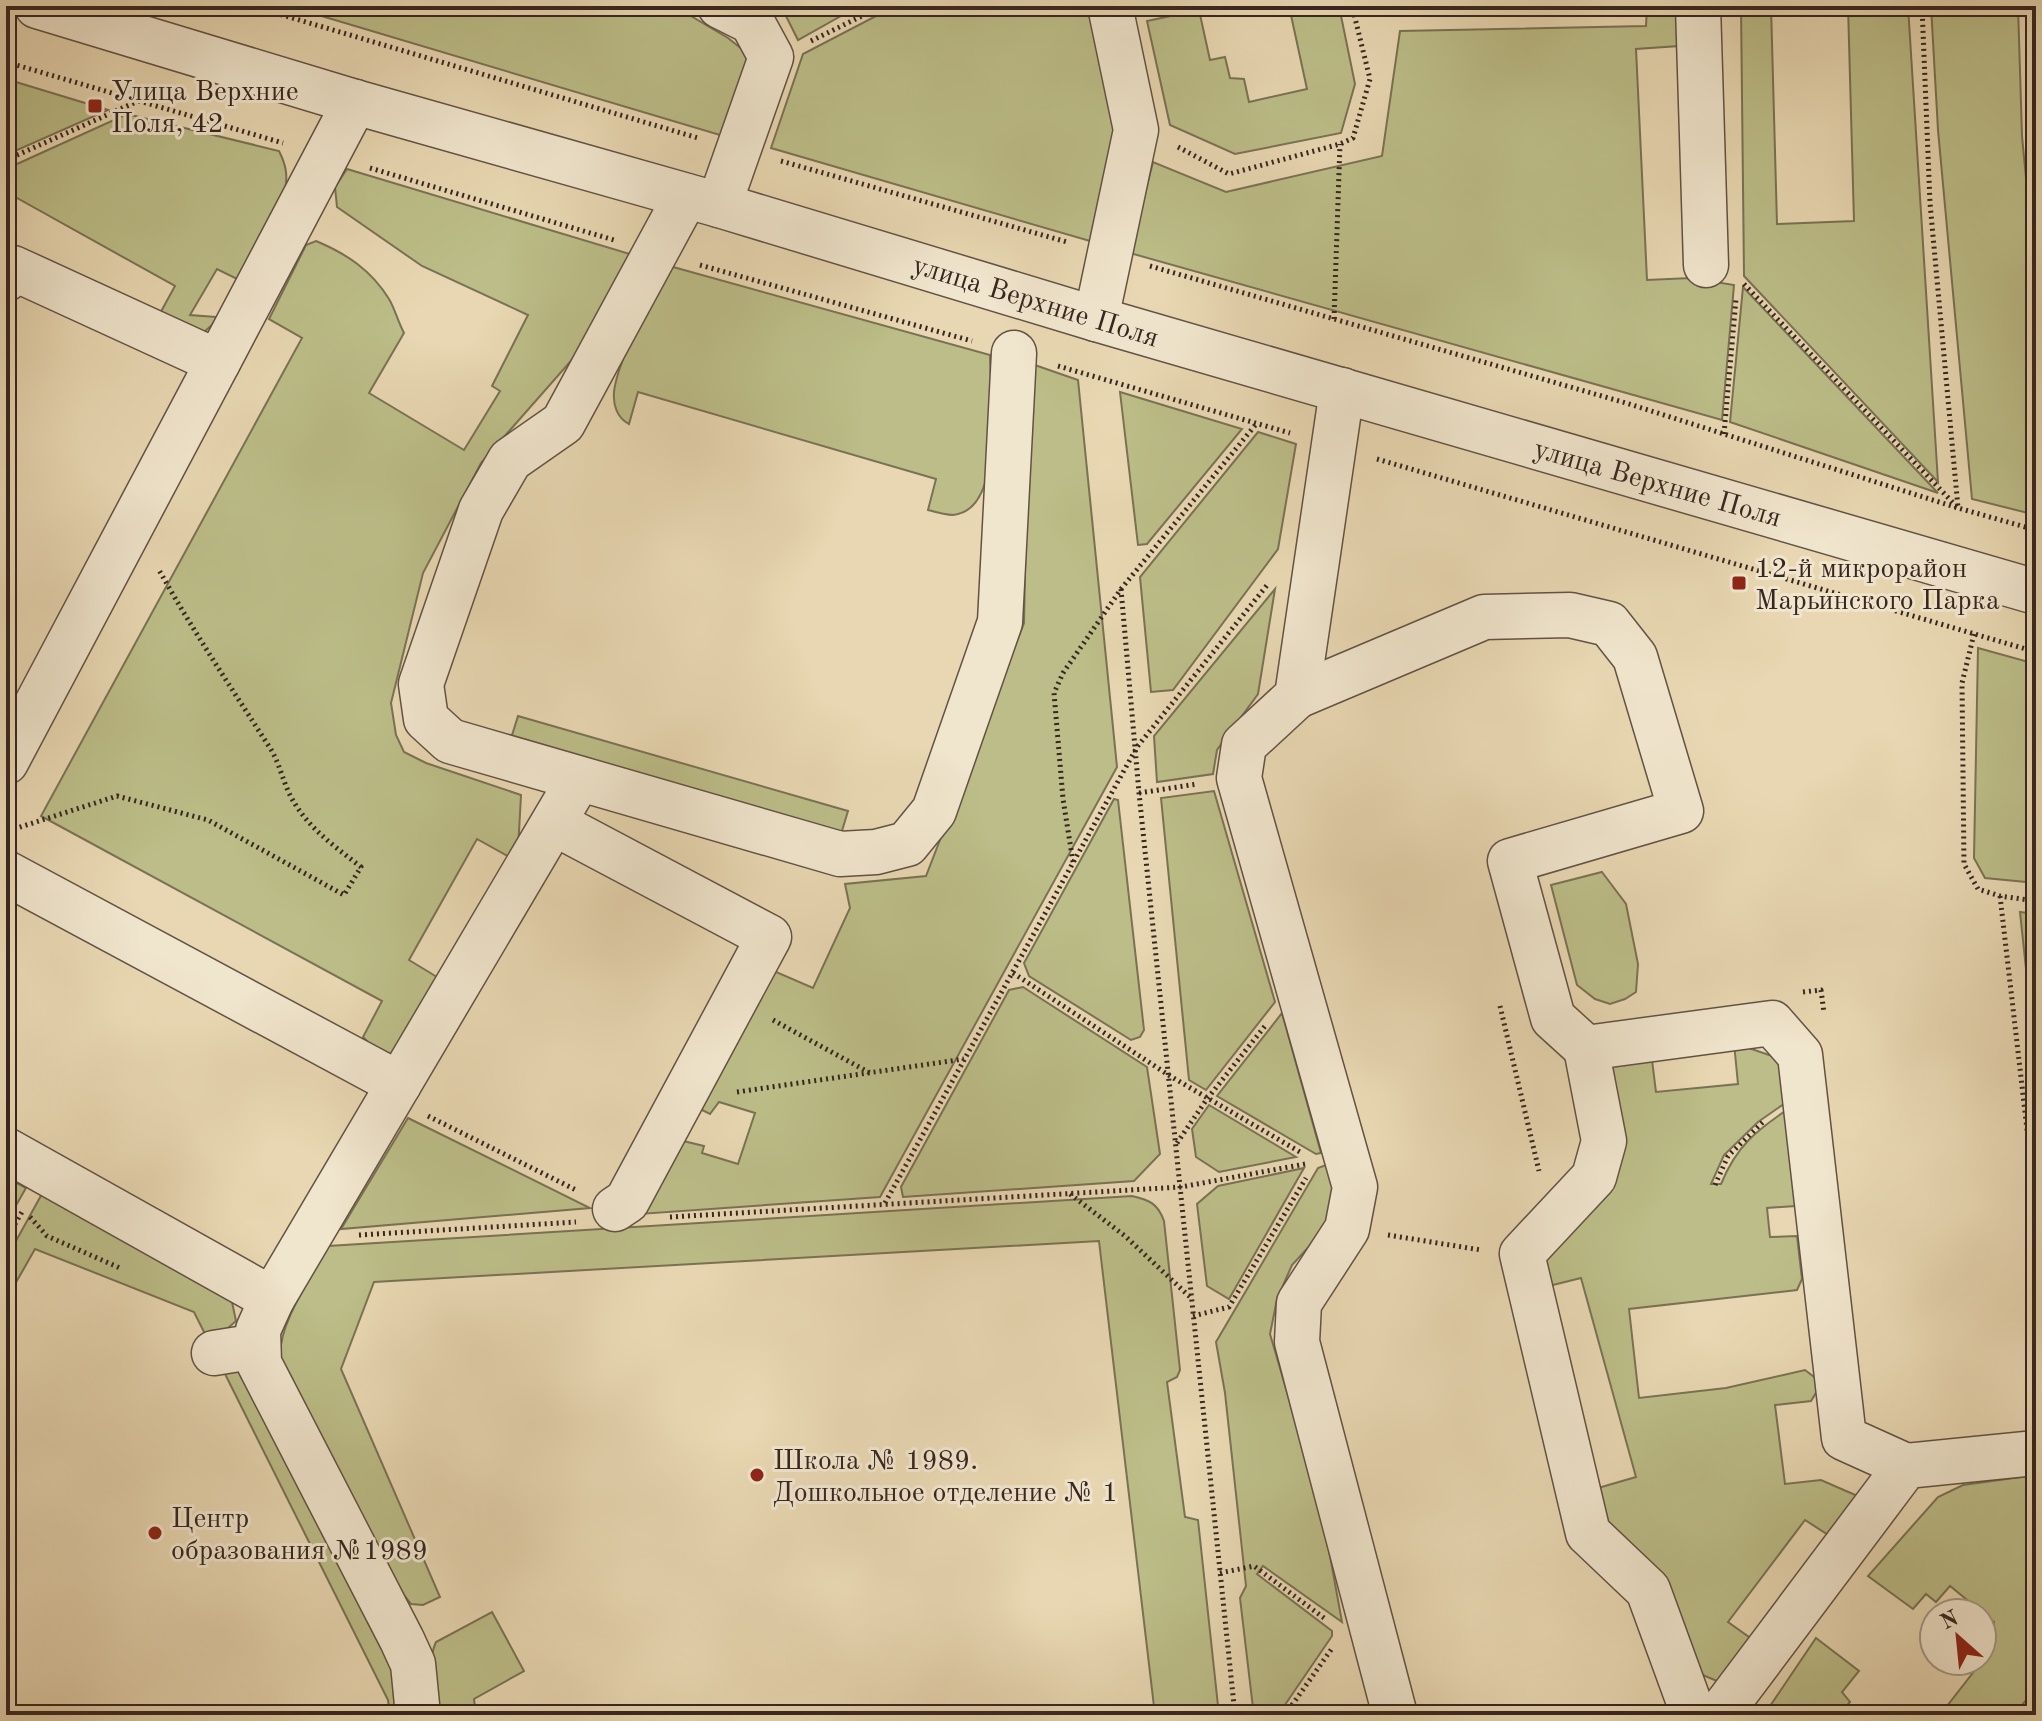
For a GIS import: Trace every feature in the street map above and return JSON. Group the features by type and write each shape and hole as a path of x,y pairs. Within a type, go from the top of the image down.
{"street":[{"name":"улица Верхние Поля","path":"37,6 355,102 703,200 1096,319 2036,592"},
{"path":"720,6 752,22 771,57 739,150 703,200 656,252 563,423 510,460 481,510 421,684 426,719 450,741 840,854 876,852 907,844 934,811 1000,622 1014,353"},
{"path":"1096,319 1136,130 1110,6"},
{"path":"1698,6 1706,265"},
{"path":"6,762 355,102"},
{"path":"6,279 13,268 218,362"},
{"path":"1297,696 1342,390"},
{"path":"1395,1715 1357,1629 1297,1342 1299,1303 1347,1229 1355,1187 1331,1158 1298,984 1239,778 1244,745 1297,696 1484,617 1570,615 1609,624 1635,657 1681,811 1510,861 1553,1018 1586,1048 1604,1141 1594,1177 1522,1254 1588,1533 1648,1590 1690,1705 1699,1715"},
{"path":"418,1715 413,1664 259,1363 258,1330 272,1299 579,779"},
{"path":"554,823 769,937 627,1201 612,1215"},
{"path":"6,873 395,1091"},
{"path":"1586,1048 1772,1023 1800,1055 1844,1438 1906,1466 2036,1453"},
{"path":"6,1150 272,1299"},
{"path":"214,1353 258,1346"},
{"path":"1719,1715 1906,1466"}],"path":[{"path":"252,6 739,150 1334,319 2036,530"},
{"path":"810,42 872,11 875,6"},
{"path":"1169,142 1229,174 1353,138 1370,79 1352,6"},
{"path":"1922,6 1930,203 1958,508"},
{"path":"6,62 1257,423 2036,652"},
{"path":"6,160 138,101"},
{"path":"1334,319 1340,144"},
{"path":"1724,434 1738,277 1958,508"},
{"path":"1073,863 1063,799 1054,693 1063,673 1121,589 1257,423"},
{"path":"6,832 117,796 208,820 344,895 361,867 323,838 304,818 288,792 277,758 190,625 132,523"},
{"path":"885,1204 1137,747 1276,576"},
{"path":"1121,589 1139,793 1235,1715"},
{"path":"1974,634 1962,683 1964,864 1978,889 2036,901"},
{"path":"2000,896 2036,1207"},
{"path":"1013,973 1207,1099 1331,1158"},
{"path":"1177,1144 1207,1099 1298,984"},
{"path":"736,999 871,1073"},
{"path":"1499,999 1541,1178"},
{"path":"682,1099 965,1058"},
{"path":"395,1091 612,1215"},
{"path":"1715,1185 1728,1156 1761,1123 1804,1094"},
{"path":"308,1239 612,1215 885,1204 1181,1187 1331,1158"},
{"path":"1193,1316 1229,1307 1331,1158"},
{"path":"1070,1193 1125,1236 1191,1298"},
{"path":"1382,1234 1482,1251 1492,1239"},
{"path":"1220,1573 1254,1566 1357,1629 1285,1715"}],"green space":[{"path":"288,6 674,6 728,38 752,57 730,138"},
{"path":"776,6 1095,6 1121,122 1090,241 771,148 803,54 880,14 857,7 798,40 786,16"},
{"path":"1289,6 1339,6 1355,84 1341,133 1235,154 1170,125 1147,21 1199,10 1210,60 1225,57 1230,78 1244,79 1249,102 1307,89"},
{"path":"1647,6 1678,6 1679,46 1636,49 1647,280 1691,278 1734,285 1722,420 1130,253 1153,162 1226,192 1382,156 1400,31 1646,26"},
{"path":"1741,6 1771,6 1777,224 1854,221 1848,6 1908,6 1938,482 1744,276"},
{"path":"1931,6 2018,6 2022,136 2036,283 2036,515 1972,499 1938,130"},
{"path":"6,79 108,110 6,155"},
{"path":"127,114 279,151 283,161 285,191 237,279 217,269 190,315 217,317 204,332 158,317 175,286 8,193 6,196 6,169"},
{"path":"347,169 630,254 585,345 481,463 423,573 391,703 396,735 404,752 426,763 521,795 518,850 511,858 477,839 409,960 442,980 396,1057 372,1046 363,1037 382,1001 41,816 302,338 269,319 306,245 316,241 357,264 374,280 393,307 404,333 369,393 464,450 500,391 492,386 528,315 422,266 337,207 335,187"},
{"path":"666,265 990,355 992,421 988,472 981,493 970,508 953,515 928,510 936,479 638,392 629,424 625,421 614,402 617,379 628,347"},
{"path":"1743,287 1938,493 1730,422"},
{"path":"1029,363 1078,380 1117,767 880,1197 640,1214 679,1140 704,1146 702,1153 738,1164 755,1113 719,1102 710,1114 696,1107 767,968 813,988 850,908 845,884 926,876 1024,623"},
{"path":"1120,392 1242,429 1147,544 1138,545"},
{"path":"1258,432 1296,444 1278,549 1173,690 1151,692 1140,577"},
{"path":"1275,589 1258,694 1217,750 1213,774 1157,782 1154,736"},
{"path":"1978,648 2036,664 2036,883 1985,878 1974,858"},
{"path":"518,716 848,811 841,834 509,745"},
{"path":"1214,791 1275,1002 1206,1090 1189,1080 1161,798"},
{"path":"1114,799 1118,800 1144,1030 1140,1037 1131,1040 1029,976 1024,963"},
{"path":"1602,872 1626,904 1638,964 1636,992 1610,1004 1595,999 1577,985 1551,885"},
{"path":"2020,912 2036,914 2036,1064"},
{"path":"1023,987 1147,1067 1160,1154 1134,1181 903,1197 901,1187 1009,990"},
{"path":"1282,1013 1321,1153 1316,1154 1217,1096"},
{"path":"1734,1043 1778,1058 1788,1101 1758,1122 1724,1155 1711,1184 1721,1184 1734,1159 1749,1140 1791,1107 1795,1206 1767,1208 1770,1237 1797,1236 1802,1279 1797,1290 1629,1309 1639,1398 1726,1388 1805,1370 1822,1383 1811,1401 1775,1405 1785,1484 1821,1480 1869,1501 1836,1540 1805,1520 1728,1622 1756,1642 1724,1684 1693,1671 1601,1527 1598,1488 1636,1477 1581,1278 1541,1288 1545,1241 1578,1206 1598,1061 1651,1052 1656,1092 1738,1084"},
{"path":"1209,1105 1296,1157 1219,1172 1196,1157 1192,1129"},
{"path":"408,1118 590,1208 341,1229"},
{"path":"1334,1162 1338,1215 1292,1265 1277,1299 1270,1334 1322,1512 1342,1622 1263,1566 1257,1574 1332,1631 1332,1636 1278,1715 1262,1715 1253,1708 1240,1598 1246,1586 1225,1393 1216,1342 1318,1168"},
{"path":"1304,1168 1229,1299 1207,1286 1197,1204 1218,1186"},
{"path":"6,1177 26,1188 6,1223"},
{"path":"43,1192 232,1302 236,1321 207,1338 194,1312 35,1249 6,1300 6,1259"},
{"path":"1132,1196 1152,1204 1164,1221 1180,1370 1177,1377 1167,1382 1185,1517 1198,1520 1219,1715 1155,1715 1099,1241 374,1282 341,1369 440,1597 423,1605 411,1604 397,1586 281,1360 281,1347 289,1318 328,1246"},
{"path":"221,1366 247,1376 398,1666 407,1715 390,1715 388,1700"},
{"path":"2036,1475 2036,1688 2014,1715 1940,1715 1970,1677 1998,1677 1998,1597 1963,1597 1950,1586 1940,1597 1926,1594 1918,1597 1913,1609 1868,1576 1938,1497 1963,1485"},
{"path":"492,1612 524,1671 474,1699 476,1715 437,1715 431,1669 436,1642"},
{"path":"1816,1638 1859,1671 1842,1692 1850,1702 1839,1715 1764,1715"}],"place":[{"name":"Улица Верхние Поля, 42","path":"95,106"},
{"name":"12-й микрорайон Марьинского Парка","path":"1739,583"},
{"name":"Школа № 1989. Дошкольное отделение № 1","path":"757,1475"},
{"name":"Центр образования №1989","path":"155,1533"}]}
